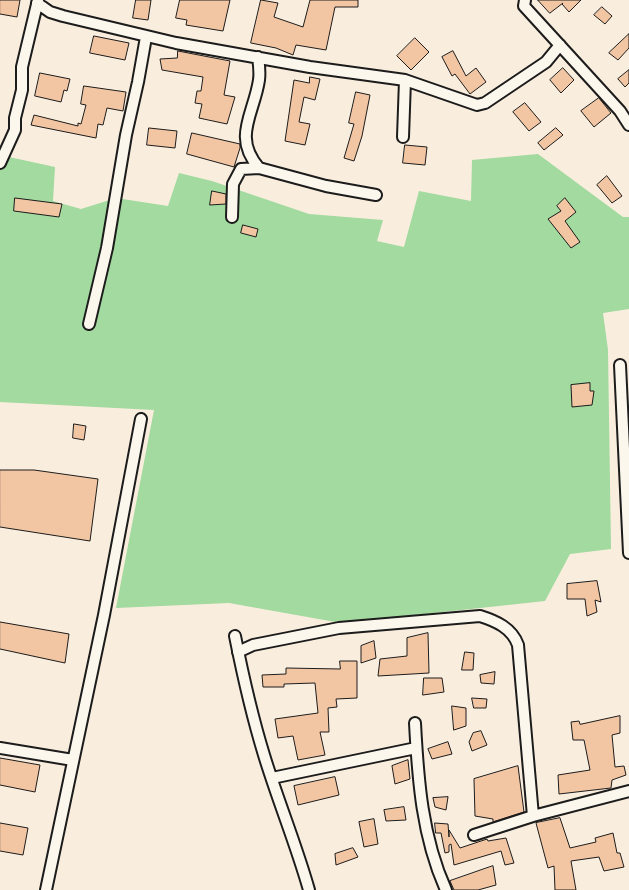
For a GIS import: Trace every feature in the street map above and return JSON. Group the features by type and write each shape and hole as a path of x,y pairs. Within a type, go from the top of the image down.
{"street":[{"path":"524,0 524,6 620,111 629,125"},
{"path":"0,163 15,130 15,118 22,90 22,67 37,2 50,12 146,37 310,67 405,80 477,105 485,103 546,62 560,45"},
{"path":"89,324 107,248 146,37"},
{"path":"258,57 259,78 246,126 245,146 259,168"},
{"path":"403,137 405,80"},
{"path":"232,217 233,184 241,169 259,168 326,186 376,195"},
{"path":"620,366 629,553"},
{"path":"46,890 141,419"},
{"path":"238,652 253,645 366,625 480,616 511,631 518,645 533,816"},
{"path":"235,636 264,755 309,890"},
{"path":"415,723 423,815 430,846 446,890"},
{"path":"0,748 73,760"},
{"path":"272,778 416,748"},
{"path":"474,835 533,816 629,792"}],"green space":[{"path":"538,154 623,217 629,217 629,309 603,313 608,350 611,549 570,554 545,601 341,623 229,603 116,608 154,410 0,402 0,155 55,167 53,201 81,209 116,198 168,206 179,173 212,181 309,214 383,220 377,241 404,247 419,191 471,201 472,160"}],"building":[{"path":"0,0 20,0 17,17 0,14"},
{"path":"136,0 151,0 148,20 133,18"},
{"path":"180,0 230,0 223,31 186,25 187,20 176,18"},
{"path":"261,0 278,3 274,17 303,27 310,0 358,0 358,7 335,7 326,50 296,45 293,55 276,48 251,43"},
{"path":"538,0 581,0 569,12 563,3 550,13"},
{"path":"602,7 612,16 605,24 594,15"},
{"path":"629,34 629,48 618,60 609,53"},
{"path":"94,36 129,43 125,60 90,53"},
{"path":"415,38 429,52 411,70 397,56"},
{"path":"178,51 230,61 224,95 235,97 227,124 199,118 202,104 195,103 197,91 201,91 203,77 162,70 160,59 177,58"},
{"path":"453,51 466,76 476,68 486,82 470,94 455,74 452,76 442,57"},
{"path":"563,68 574,80 561,93 550,80"},
{"path":"629,70 629,83 625,87 618,79"},
{"path":"40,73 70,79 67,91 64,90 61,102 35,96"},
{"path":"310,77 320,79 315,100 304,97 299,122 310,124 305,145 285,141 294,80 309,83"},
{"path":"84,86 126,92 123,111 107,108 103,125 98,124 96,138 31,125 34,115 78,126 78,123 81,124 86,105 81,104"},
{"path":"356,92 370,95 362,136 354,161 344,158 354,124 349,123"},
{"path":"599,98 611,113 594,127 581,111"},
{"path":"525,103 541,122 529,131 513,112"},
{"path":"149,128 177,131 175,148 147,145"},
{"path":"556,128 563,135 544,150 538,143"},
{"path":"192,133 240,144 234,167 187,154"},
{"path":"405,145 427,147 425,165 403,163"},
{"path":"607,176 622,196 612,203 597,185"},
{"path":"212,191 226,194 226,204 210,205"},
{"path":"15,198 62,204 59,217 14,211"},
{"path":"565,198 576,212 565,221 580,242 571,248 548,219 561,211 557,206"},
{"path":"243,225 258,229 256,237 241,233"},
{"path":"590,383 590,391 594,391 592,405 572,407 571,385"},
{"path":"74,424 86,426 84,440 73,438"},
{"path":"0,470 34,470 98,479 90,541 0,527"},
{"path":"597,581 601,602 595,600 597,612 587,616 585,599 567,599 567,584"},
{"path":"0,622 69,634 65,663 0,649"},
{"path":"428,633 429,673 378,676 380,659 407,656 407,638"},
{"path":"374,641 376,658 361,663 361,646"},
{"path":"465,652 474,653 473,670 462,670"},
{"path":"340,661 357,661 357,698 336,699 337,707 328,708 329,732 320,732 325,755 298,760 293,736 278,738 275,719 318,713 315,683 284,684 284,687 263,687 262,675 286,674 286,668 340,669"},
{"path":"495,672 494,684 481,683 480,675"},
{"path":"424,678 442,678 444,692 423,695"},
{"path":"472,698 487,699 486,708 474,708"},
{"path":"452,706 466,708 466,726 454,730"},
{"path":"620,716 620,733 612,735 615,767 624,766 626,775 612,780 611,788 559,794 558,775 590,770 584,740 573,740 571,722 579,721 580,724"},
{"path":"481,731 487,745 472,751 469,742 473,733"},
{"path":"448,742 452,754 432,759 428,749"},
{"path":"0,758 40,765 35,792 0,785"},
{"path":"408,760 410,779 395,784 392,766"},
{"path":"518,766 524,812 493,822 493,819 475,816 474,779"},
{"path":"335,777 339,795 298,805 294,786"},
{"path":"448,797 446,810 435,807 433,798"},
{"path":"404,807 406,820 386,821 384,810"},
{"path":"560,818 570,848 596,842 595,838 613,833 617,853 620,853 624,867 604,871 599,857 571,861 576,890 555,890 554,866 548,868 536,823"},
{"path":"374,819 378,844 364,847 359,822"},
{"path":"0,823 28,828 23,855 0,851"},
{"path":"435,823 448,824 449,837 449,830 460,848 487,839 488,841 506,838 514,863 505,865 501,851 454,865 451,844 449,845 449,852 445,853 441,833 436,833"},
{"path":"353,848 358,857 336,865 335,854"},
{"path":"493,866 496,885 478,890 454,890 450,881"}]}
